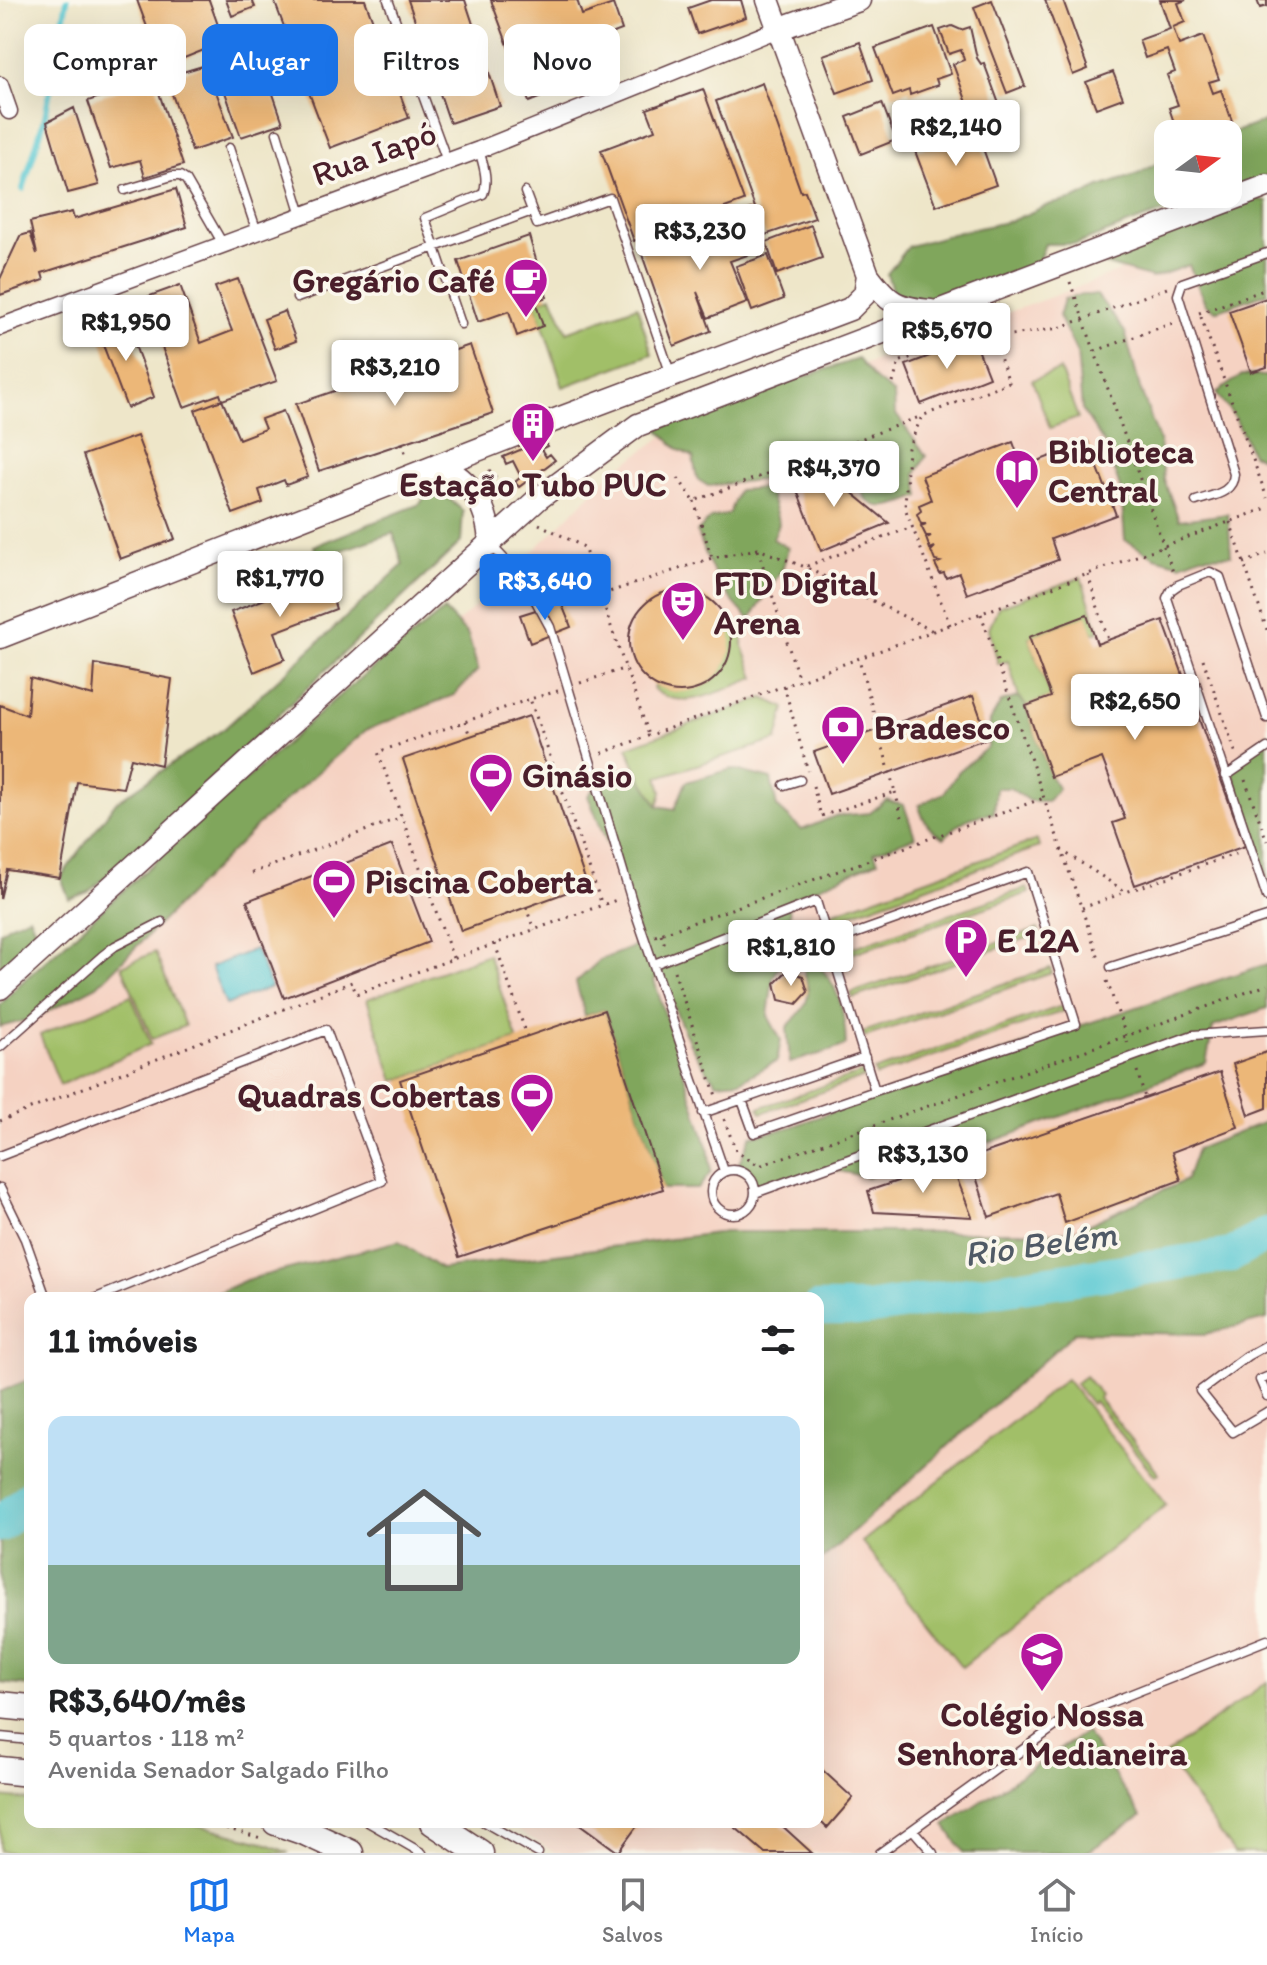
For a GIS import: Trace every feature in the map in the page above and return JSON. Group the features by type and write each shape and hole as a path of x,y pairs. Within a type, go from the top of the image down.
{"highway":[{"path":"0,1705 24,1707"},
{"path":"0,1770 24,1772"},
{"path":"442,1828 480,1853"},
{"path":"269,1830 350,1853"}],"main road":[{"path":"768,0 868,275 887,301 907,309 936,311"},
{"name":"Rua Iapó","path":"778,29 859,0"},
{"path":"0,988 538,499 638,425 1267,186"},
{"path":"0,637 438,465 850,309 865,294 868,275"},
{"path":"438,465 468,485 483,506 490,545"}],"street":[{"name":"Rua Iapó","path":"0,327 479,150 778,29"},
{"path":"0,85 9,111"}],"lane":[{"path":"388,0 447,162"},
{"path":"277,133 302,215"},
{"path":"229,148 257,232"},
{"path":"461,324 425,218 483,194 485,172 479,150"},
{"path":"125,190 180,176 186,180 223,245"},
{"path":"525,192 537,224 610,198 671,376"},
{"path":"297,298 532,211"},
{"path":"1196,501 1229,490 1234,474 1178,295 1182,283 1267,253"},
{"path":"490,545 525,581 550,627 630,895 724,1171"},
{"path":"1267,718 1220,577 1210,572 1178,585 1167,598 1267,897"},
{"path":"1226,776 1267,748"},
{"path":"784,785 800,780"},
{"path":"742,1100 754,1133 1076,1024 1028,872 829,943"},
{"path":"654,964 816,901 875,1091"},
{"path":"1106,966 1267,917"},
{"path":"0,1047 102,956 162,922"},
{"path":"0,1156 326,1030 382,1181 111,1292"},
{"path":"755,1193 1193,1035 1267,1030"},
{"path":"703,1113 865,1057"},
{"path":"735,1170 746,1174 753,1182 755,1193 750,1205 740,1213 726,1213 716,1205 711,1193 714,1180 724,1171 735,1170"},
{"path":"0,1188 25,1239 44,1292"},
{"path":"1267,1345 1200,1391 1233,1432 1267,1412"},
{"path":"1267,1377 1260,1380 1267,1396"},
{"path":"880,1853 1061,1722 1267,1640"},
{"path":"0,1737 24,1739"},
{"path":"378,1828 422,1853"},
{"path":"494,1828 538,1853"},
{"path":"913,1830 933,1853"}],"path":[{"path":"1064,263 1178,585"},
{"path":"993,338 1059,328 1182,283"},
{"path":"1267,289 1199,313 1267,498"},
{"path":"1095,351 1185,318"},
{"path":"694,501 1009,382 993,338 980,330 899,362 893,383"},
{"path":"922,416 908,448 905,508 950,625"},
{"path":"468,485 497,465"},
{"path":"489,470 510,492 518,485"},
{"path":"678,478 694,501 712,558"},
{"path":"589,758 1267,508"},
{"path":"1230,522 1267,630"},
{"path":"539,524 584,547 649,735"},
{"path":"805,567 912,527"},
{"path":"758,549 799,680"},
{"path":"600,595 712,558 758,549 805,567 933,631"},
{"path":"1244,563 1267,554"},
{"path":"1088,575 1108,640"},
{"path":"981,614 1061,850 1106,966"},
{"path":"1082,908 1267,842 1199,646"},
{"path":"859,659 902,817"},
{"path":"453,959 378,752 626,668"},
{"path":"784,686 821,816 895,792"},
{"path":"530,699 602,905"},
{"path":"465,722 470,736"},
{"path":"556,794 563,793"},
{"path":"645,940 1044,798"},
{"path":"252,873 402,817"},
{"path":"1061,850 1126,892"},
{"path":"0,1121 352,982 356,994 630,895"},
{"path":"526,907 534,930"},
{"path":"661,934 736,1151 759,1166 1267,985"},
{"path":"495,944 527,1036"},
{"path":"1106,979 1126,1036"}],"shaded area":[{"path":"1267,214 1267,1164 1073,1232 724,1232 440,1269 399,1241 246,1280 219,1292 24,1292 24,1382 0,1392 0,1014 489,595 612,473 662,437 1073,289"},
{"name":"Colégio Nossa Senhora Medianeira","path":"1267,1296 1267,1853 555,1853 515,1828 824,1828 824,1558 1075,1332 1205,1334"}],"green space":[{"path":"1267,121 1267,179 1242,187 1242,129"},
{"path":"1154,165 1154,208 1178,208 1077,244 1045,244 1038,262 926,302 893,293 887,274 909,246 1011,221 1138,174"},
{"path":"1252,198 1267,201 1267,293 1216,311 1205,303 1189,265 1152,278 1093,261 1227,208 1242,208 1242,202"},
{"path":"1097,295 1125,332 1140,388 1160,443 1164,480 1179,520 1228,514 1231,555 1201,556 1181,564 1155,557 1125,540 1121,491 1107,448 1082,410 1077,353 1059,316 1064,299"},
{"path":"552,296 567,332 637,306 652,354 563,387 535,301"},
{"path":"858,359 875,379 894,394 895,413 926,456 916,474 920,496 891,506 874,505 862,492 860,460 855,449 830,445 767,479 708,486 697,479 693,457 679,450 658,429 725,402"},
{"path":"1060,370 1078,418 1050,428 1032,380"},
{"path":"1242,375 1267,376 1267,461 1252,454 1235,418 1216,393"},
{"path":"768,488 779,524 773,539 788,548 783,568 750,620 718,579 697,532 711,518 729,514 738,490"},
{"path":"425,496 446,496 463,511 461,542 120,865 88,892 69,899 61,877 116,802 225,728 403,565 393,533 318,558 314,546 420,504"},
{"path":"1081,577 1099,631 1093,633 1086,616 1029,637 1051,697 1026,706 1019,697 1008,661 998,664 989,628 998,607"},
{"path":"444,610 468,635 478,670 454,695 366,730 262,821 97,986 35,1018 0,1027 0,1005 20,984 334,700"},
{"path":"726,620 742,628 743,646 755,678 717,693 690,699 665,696 653,689 654,685 687,690 713,679 722,668 727,654 729,638"},
{"path":"1019,697 1026,706 1051,777 1058,788 1048,801 1029,801 1010,788 996,788 994,813 966,820 944,838 928,824 919,805 944,793 959,771 988,747 990,721 1001,702"},
{"path":"763,698 785,708 777,740 658,777 662,792 658,806 646,789 627,747"},
{"path":"1267,734 1267,882 1231,767 1244,751"},
{"path":"732,769 771,779 777,807 802,830 835,816 870,813 886,800 904,805 915,837 874,852 878,861 789,900 790,925 800,937 785,954 773,978 768,1016 781,1040 777,1061 740,1081 717,1083 691,1045 662,972 654,980 709,1152 711,1172 698,1189 663,1189 604,1010 585,1016 576,982 600,960 633,947 639,938 588,796 608,771 637,771 658,806 675,809 686,782"},
{"path":"1037,840 1039,847 834,920 832,913"},
{"path":"1027,888 1029,893 842,957 840,952"},
{"path":"29,916 38,937 0,969 0,932"},
{"path":"1038,929 1040,934 853,998 851,993"},
{"path":"155,952 185,1026 152,1039 122,966"},
{"path":"488,954 517,1039 394,1081 367,999"},
{"path":"813,961 829,978 839,998 846,1045 790,1063 787,1027 806,1002 805,965"},
{"path":"1267,964 1267,1008 1213,1027 1206,1063 997,1140 928,1149 867,1177 834,1170 757,1185 738,1165 751,1136 785,1129 953,1068"},
{"path":"1050,968 1052,973 865,1037 863,1032"},
{"path":"131,995 151,1044 60,1085 40,1035"},
{"path":"1062,1006 1064,1011 876,1076 874,1071"},
{"path":"864,1072 865,1077 761,1113 759,1108"},
{"path":"1267,1121 1267,1319 1205,1334 1075,1332 824,1558 824,1292 219,1292 246,1280 399,1241 441,1269 724,1232 1072,1232 1186,1180 1197,1149"},
{"path":"1085,1376 1101,1395 1098,1398 1159,1473 1155,1476 1094,1401 1091,1404 1075,1384"},
{"path":"1066,1379 1166,1505 962,1667 862,1542"},
{"path":"24,1382 24,1685 0,1683 0,1392"},
{"path":"1267,1682 1267,1853 1234,1853 1165,1755"},
{"path":"1086,1732 1141,1816 1086,1853 964,1853 945,1825"},
{"path":"0,1797 24,1799 24,1828 210,1828 263,1842 289,1853 13,1853 0,1851"}],"water":[{"path":"255,949 271,987 226,1005 211,967"}],"building":[{"path":"137,0 209,0 218,24 202,24 202,51 186,57 186,24 146,24"},
{"path":"226,0 252,0 255,7 232,16"},
{"path":"274,0 365,0 374,24 354,24 354,96 401,96 409,118 330,148 310,96 338,96 338,24 283,24"},
{"path":"408,0 465,0 473,24 416,24"},
{"path":"491,0 577,0 582,15 613,4 620,24 504,24 504,35"},
{"path":"711,0 741,0 746,17 697,34 688,8"},
{"path":"992,0 1025,86 1007,93 974,7"},
{"path":"1045,0 1063,0 1088,69 1073,75"},
{"path":"1160,0 1186,0 1178,3 1185,22 1173,27 1179,45 1203,36 1219,79 1209,82 1213,93 1221,90 1232,120 1173,120 1169,108 1178,105 1167,75 1175,72 1167,50 1145,58 1139,40 1170,29"},
{"path":"1257,0 1267,0 1267,6 1260,8"},
{"path":"952,26 961,30 970,27 977,58 981,64 984,63 1002,112 974,122 953,64 964,60 961,50 949,54 940,30"},
{"path":"934,27 951,74 936,79 938,85 910,95 909,90 893,96 875,48"},
{"path":"860,42 873,80 837,93 823,55"},
{"path":"202,66 202,96 218,96 233,137 192,151 173,96 186,96 186,71"},
{"path":"488,70 500,106 450,123 441,96 488,96"},
{"path":"1113,72 1123,98 1096,108 1086,82"},
{"path":"762,83 801,192 805,191 815,218 765,235 716,101"},
{"path":"703,89 744,201 634,241 601,150 655,130 647,109"},
{"path":"102,96 160,96 183,165 145,177 140,160 111,168 88,101"},
{"path":"226,96 274,96 283,123 241,137"},
{"path":"527,96 544,96 529,102"},
{"path":"882,103 896,140 861,154 847,117"},
{"path":"74,108 99,185 68,193 47,122"},
{"path":"976,129 996,185 936,206 915,151"},
{"path":"176,189 187,227 42,273 44,280 0,295 0,279 20,236 30,233 37,254 30,222 72,212 74,219"},
{"path":"751,209 765,249 730,261 747,303 708,318 697,292 711,331 674,346 639,246"},
{"path":"811,225 822,258 777,274 766,242"},
{"path":"529,236 547,297 535,301 543,326 517,336 509,311 478,322 458,261"},
{"path":"768,255 784,299 752,311 736,266"},
{"path":"238,279 277,381 222,400 220,394 184,407 144,298 180,285 201,343 232,331 215,287"},
{"path":"1267,298 1267,367 1251,372 1229,311"},
{"path":"285,311 296,341 275,349 264,319"},
{"path":"125,318 154,397 127,408 97,329"},
{"path":"974,339 989,377 921,404 906,365"},
{"path":"470,345 493,413 319,471 296,404"},
{"path":"222,400 239,439 265,429 261,419 283,411 308,477 286,485 284,480 259,490 263,503 233,514 195,410"},
{"path":"137,436 175,539 120,559 83,455"},
{"name":"Estação Tubo PUC","path":"544,440 547,446 541,449 546,457 550,454 555,460 519,487 515,482 521,477 513,461 506,464 503,457"},
{"name":"Biblioteca Central","path":"1013,442 1022,467 1088,442 1116,515 1051,539 1058,560 967,594 959,573 946,578 935,564 940,562 935,561 931,551 935,547 930,549 926,538 931,536 926,536 921,526 926,524 921,524 917,514 921,511 919,505 931,500 922,476"},
{"path":"822,468 889,523 821,551 792,478"},
{"path":"325,576 336,609 275,632 285,659 254,672 231,612"},
{"path":"680,590 699,594 716,605 727,622 731,641 727,660 716,677 699,688 680,692 661,688 644,677 633,660 629,641 633,622 644,605 661,594"},
{"path":"561,602 571,627 530,643 520,615"},
{"path":"1087,615 1097,644 1163,620 1245,846 1135,885 1113,823 1125,819 1102,758 1051,777 1026,706 1051,697 1029,637"},
{"path":"95,664 172,679 161,765 131,758 123,788 77,782 60,878 7,870 0,899 0,705 27,715 30,678 93,696"},
{"path":"973,696 988,738 829,794 814,752"},
{"path":"529,716 587,885 461,931 403,759"},
{"path":"392,845 429,942 284,998 247,901"},
{"path":"787,971 803,976 808,992 797,1004 779,1000 775,983"},
{"name":"Quadras Cobertas","path":"604,1010 663,1189 459,1257 400,1080"},
{"path":"1267,1052 1267,1108 1249,1115 1233,1064"},
{"path":"1220,1072 1238,1127 1172,1152 1181,1180 1065,1223 1056,1193 989,1217 970,1158"},
{"path":"951,1163 972,1217 874,1212 868,1191"},
{"path":"824,1771 853,1798 827,1828 824,1825"},
{"path":"585,1828 636,1828 618,1852"},
{"path":"736,1828 785,1828 812,1853 765,1853"}],"waterway":[{"path":"23,189 45,117 67,0"},
{"name":"Rio Belém","path":"824,1309 866,1309 1232,1255 1267,1234"},
{"name":"Rio Belém","path":"0,1525 24,1503"}],"place":[{"name":"Gregário Café","path":"526,319"},
{"name":"Estação Tubo PUC","path":"533,463"},
{"name":"Biblioteca Central","path":"1017,510"},
{"name":"FTD Digital Arena","path":"683,642"},
{"name":"Bradesco","path":"843,766"},
{"name":"Ginásio","path":"491,814"},
{"name":"Piscina Coberta","path":"334,920"},
{"name":"E 12A","path":"966,979"},
{"name":"Quadras Cobertas","path":"532,1134"},
{"name":"Colégio Nossa Senhora Medianeira","path":"1042,1693"}]}
